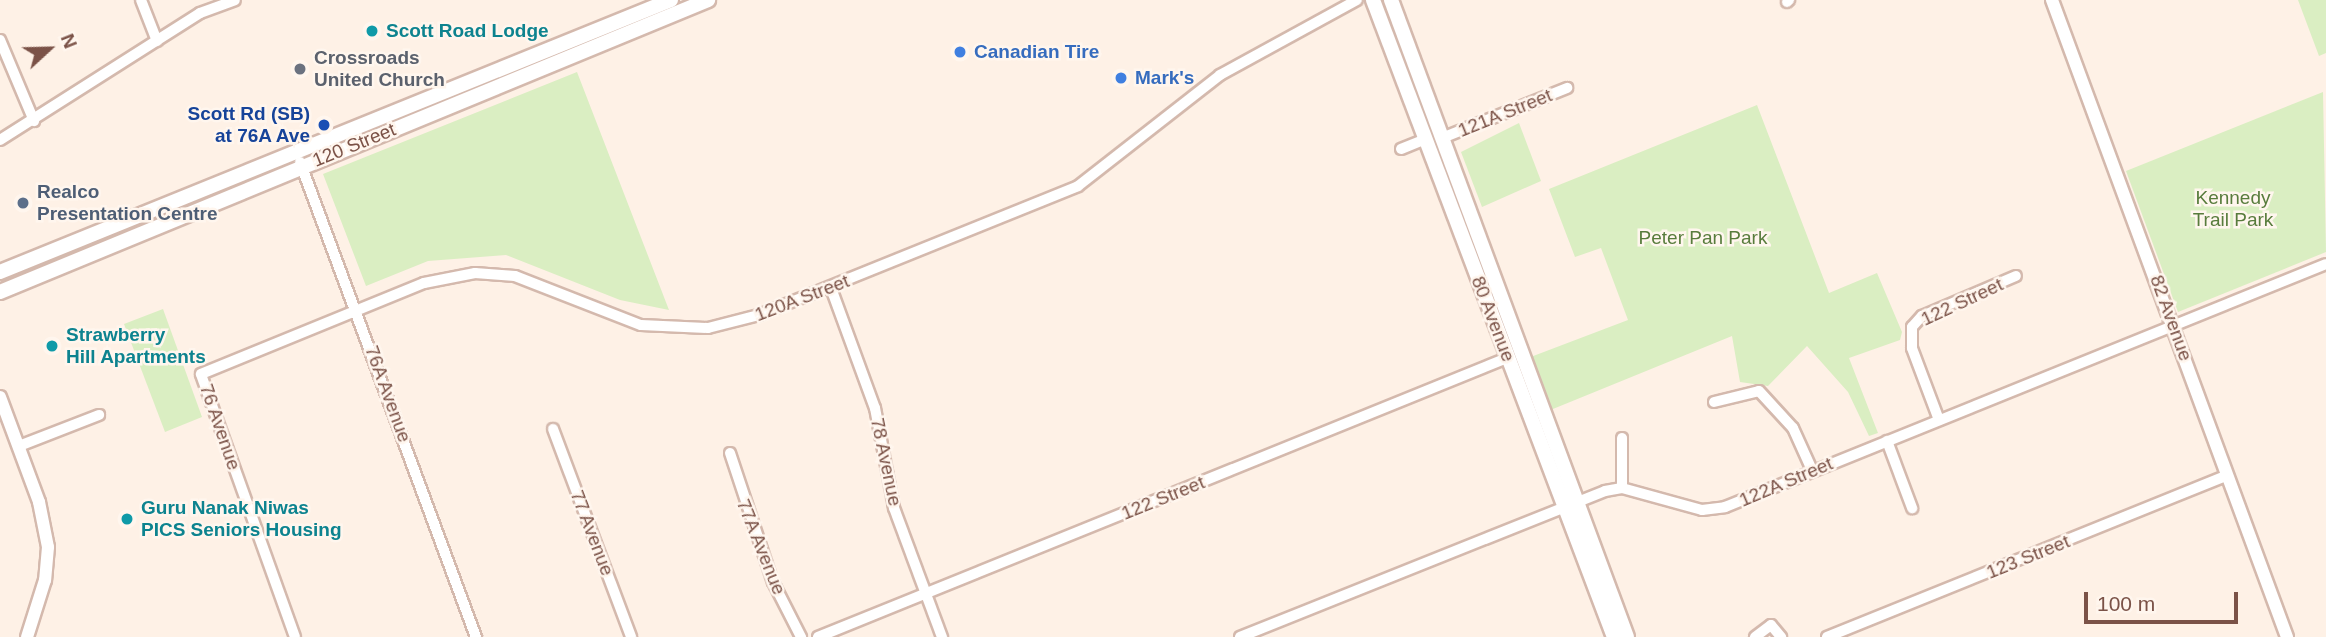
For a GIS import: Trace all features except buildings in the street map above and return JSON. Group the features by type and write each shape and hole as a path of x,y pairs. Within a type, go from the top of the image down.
{"main road":[{"name":"120 Street","path":"0,292 671,0"},
{"name":"120 Street","path":"0,272 581,52 708,0"},
{"name":"80 Avenue","path":"1373,0 1507,358 1627,637"},
{"name":"80 Avenue","path":"1391,0 1479,237 1614,637"},
{"path":"581,52 624,19"},
{"path":"1408,90 1419,96 1442,138"},
{"path":"1426,139 1440,150 1479,237"}],"street":[{"path":"141,0 157,41"},
{"path":"0,140 34,121 200,13 235,0"},
{"name":"120A Street","path":"201,374 424,283 475,273 515,276 641,325 708,328 831,288 1078,186 1220,75 1357,0"},
{"name":"82 Avenue","path":"2052,0 2287,637"},
{"path":"0,40 34,121"},
{"name":"121A Street","path":"1442,138 1567,88"},
{"path":"1401,149 1426,139"},
{"name":"76A Avenue","path":"299,160 358,309 476,637"},
{"name":"122A Street","path":"1622,488 1709,511 2326,264"},
{"name":"122 Street","path":"1939,420 1910,332 1922,316 2016,276"},
{"name":"78 Avenue","path":"831,288 875,408 892,498 942,637"},
{"name":"122 Street","path":"818,637 1507,358"},
{"name":"76 Avenue","path":"201,374 295,637"},
{"path":"1714,402 1759,391 1793,428 1812,470"},
{"path":"0,397 19,446 48,547 45,580 27,637"},
{"path":"19,446 99,415"},
{"name":"77 Avenue","path":"553,429 631,637"},
{"path":"1240,637 1571,504 1622,488 1622,438"},
{"path":"1887,441 1912,508"},
{"name":"77A Avenue","path":"730,453 773,582 801,637"},
{"name":"123 Street","path":"1827,637 2228,475"},
{"path":"1755,637 1771,625 1780,637"}],"green space":[{"path":"2298,0 2326,0 2326,53 2319,56"},
{"path":"577,72 669,310 620,300 506,255 428,261 366,286 323,174"},
{"name":"Kennedy Trail Park","path":"2323,92 2326,252 2178,312 2126,171"},
{"name":"Peter Pan Park","path":"1757,105 1829,293 1877,273 1902,332 1900,340 1849,358 1878,433 1869,436 1848,392 1807,346 1768,386 1740,382 1732,336 1548,411 1528,358 1628,320 1601,248 1575,257 1549,189"},
{"path":"1519,123 1541,181 1482,207 1461,152"},
{"path":"163,309 202,417 165,432 124,324"}],"place":[{"name":"Scott Road Lodge","path":"372,31"},
{"name":"Canadian Tire","path":"960,52"},
{"name":"Crossroads United Church","path":"300,69"},
{"name":"Mark's","path":"1121,78"},
{"name":"Scott Rd (SB) at 76A Ave","path":"324,125"},
{"name":"Realco Presentation Centre","path":"23,203"},
{"name":"Strawberry Hill Apartments","path":"52,346"},
{"name":"Guru Nanak Niwas PICS Seniors Housing","path":"127,519"}]}
